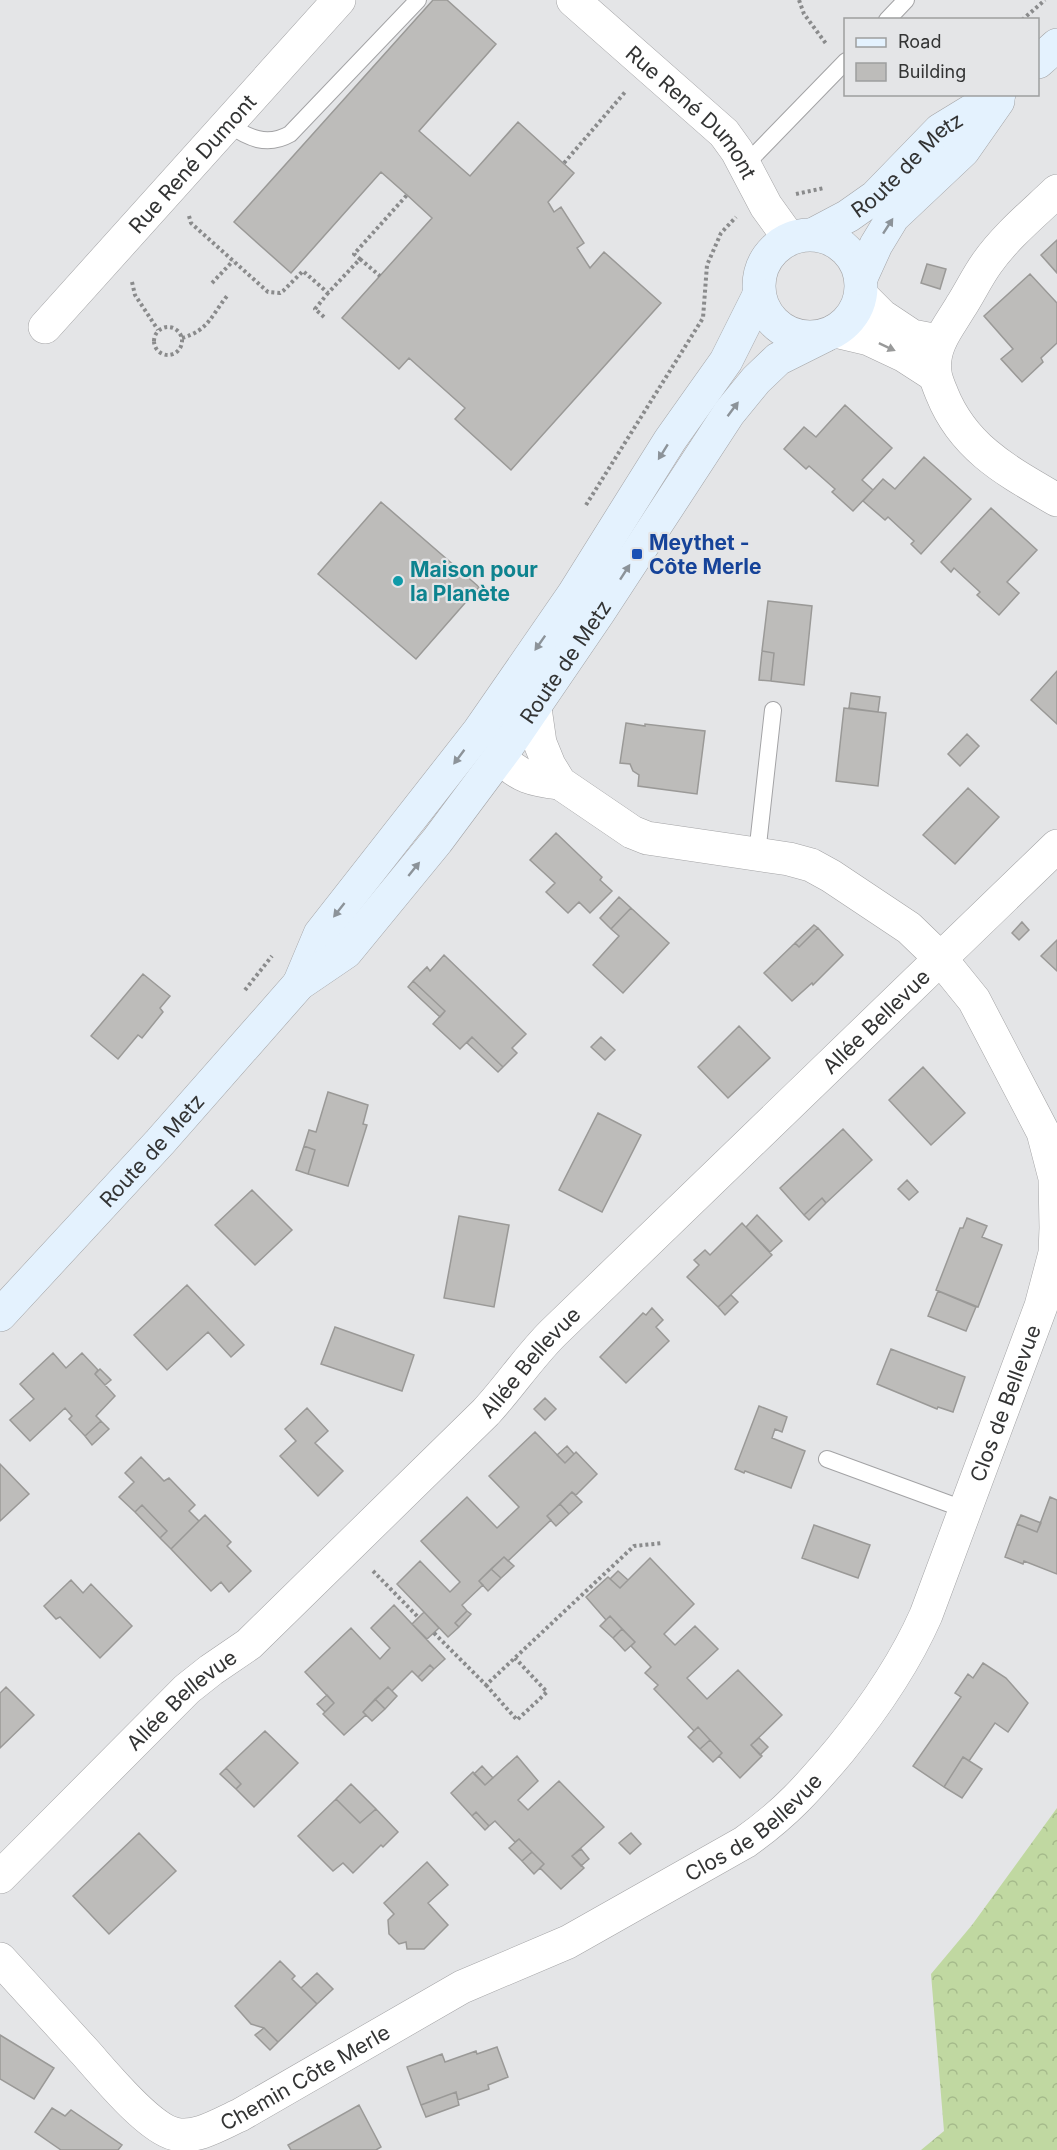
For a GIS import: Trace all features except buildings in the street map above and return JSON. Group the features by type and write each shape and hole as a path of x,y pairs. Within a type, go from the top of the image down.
{"main road":[{"path":"1039,61 1057,45"},
{"name":"Route de Metz","path":"801,236 848,216 875,197 940,130 998,96"},
{"name":"Route de Metz","path":"861,286 876,245 893,217 963,151 1000,96"},
{"path":"801,236 827,237 840,243 857,265 861,286 852,316 844,324 829,333 798,336 784,330 768,315 759,295 759,278 764,262 775,248 801,236"},
{"name":"Route de Metz","path":"299,984 320,934 472,740 573,595 670,440 726,361 759,295"},
{"name":"Route de Metz","path":"0,1315 160,1142 299,984 346,952 436,841 535,708 729,413 756,380 778,359 829,333"},
{"path":"500,757 498,733 521,699 518,675"}],"street":[{"name":"Rue René Dumont","path":"45,327 339,0"},
{"name":"Rue René Dumont","path":"573,0 724,134 737,151 766,206 801,236"},
{"path":"1057,191 1012,234 987,263 940,342 935,358 934,375 947,406 960,428 976,447 1021,480 1057,500"},
{"path":"861,286 882,316 912,336 940,342"},
{"path":"829,333 869,339 903,355 934,375"},
{"name":"Clos de Bellevue","path":"535,708 540,743 560,783"},
{"name":"Clos de Bellevue","path":"500,757 512,769 524,776 560,783 637,835 789,859 811,866 831,876 909,928 940,958 974,1000 1044,1134 1055,1178 1054,1253 1041,1306 926,1615 900,1668 875,1706 798,1799 771,1824 745,1842 568,1942 525,1961"},
{"name":"Allée Bellevue","path":"0,1877 188,1689 249,1644 349,1547 486,1412 506,1391 531,1355 553,1333 1057,846"},
{"name":"Chemin Côte Merle","path":"6,1979 161,2128 175,2134 193,2134 240,2115 462,1987 525,1961"}],"lane":[{"path":"228,124 253,139 280,140 290,134 418,0"},
{"path":"889,18 906,0"},
{"path":"745,165 844,63"},
{"path":"757,854 773,710"},
{"path":"827,1459 966,1510"}],"path":[{"path":"799,0 804,14 820,37 844,61"},
{"path":"1024,18 1045,0"},
{"path":"564,163 647,66"},
{"path":"584,509 703,318 707,265 721,233 734,219 803,192 833,186"},
{"path":"167,192 184,206 191,223 268,292 280,293 303,271 328,293"},
{"path":"380,276 354,254 407,195"},
{"path":"324,317 315,309 360,259"},
{"path":"212,283 233,261"},
{"path":"132,280 135,295 158,330"},
{"path":"182,338 205,327 227,296"},
{"path":"172,327 179,332 182,338 179,350 175,354 164,355 155,349 153,339 158,330 172,327"},
{"path":"245,990 274,954"},
{"path":"486,1685 634,1546 663,1543"},
{"path":"349,1547 419,1618"},
{"path":"434,1633 518,1720 547,1692 515,1658"}],"green space":[{"path":"1057,1808 1057,2150 921,2150 944,2131 931,1974 972,1925"}],"place":[{"name":"Meythet - Côte Merle","path":"637,554"},
{"name":"Maison pour la Planète","path":"398,581"}]}
